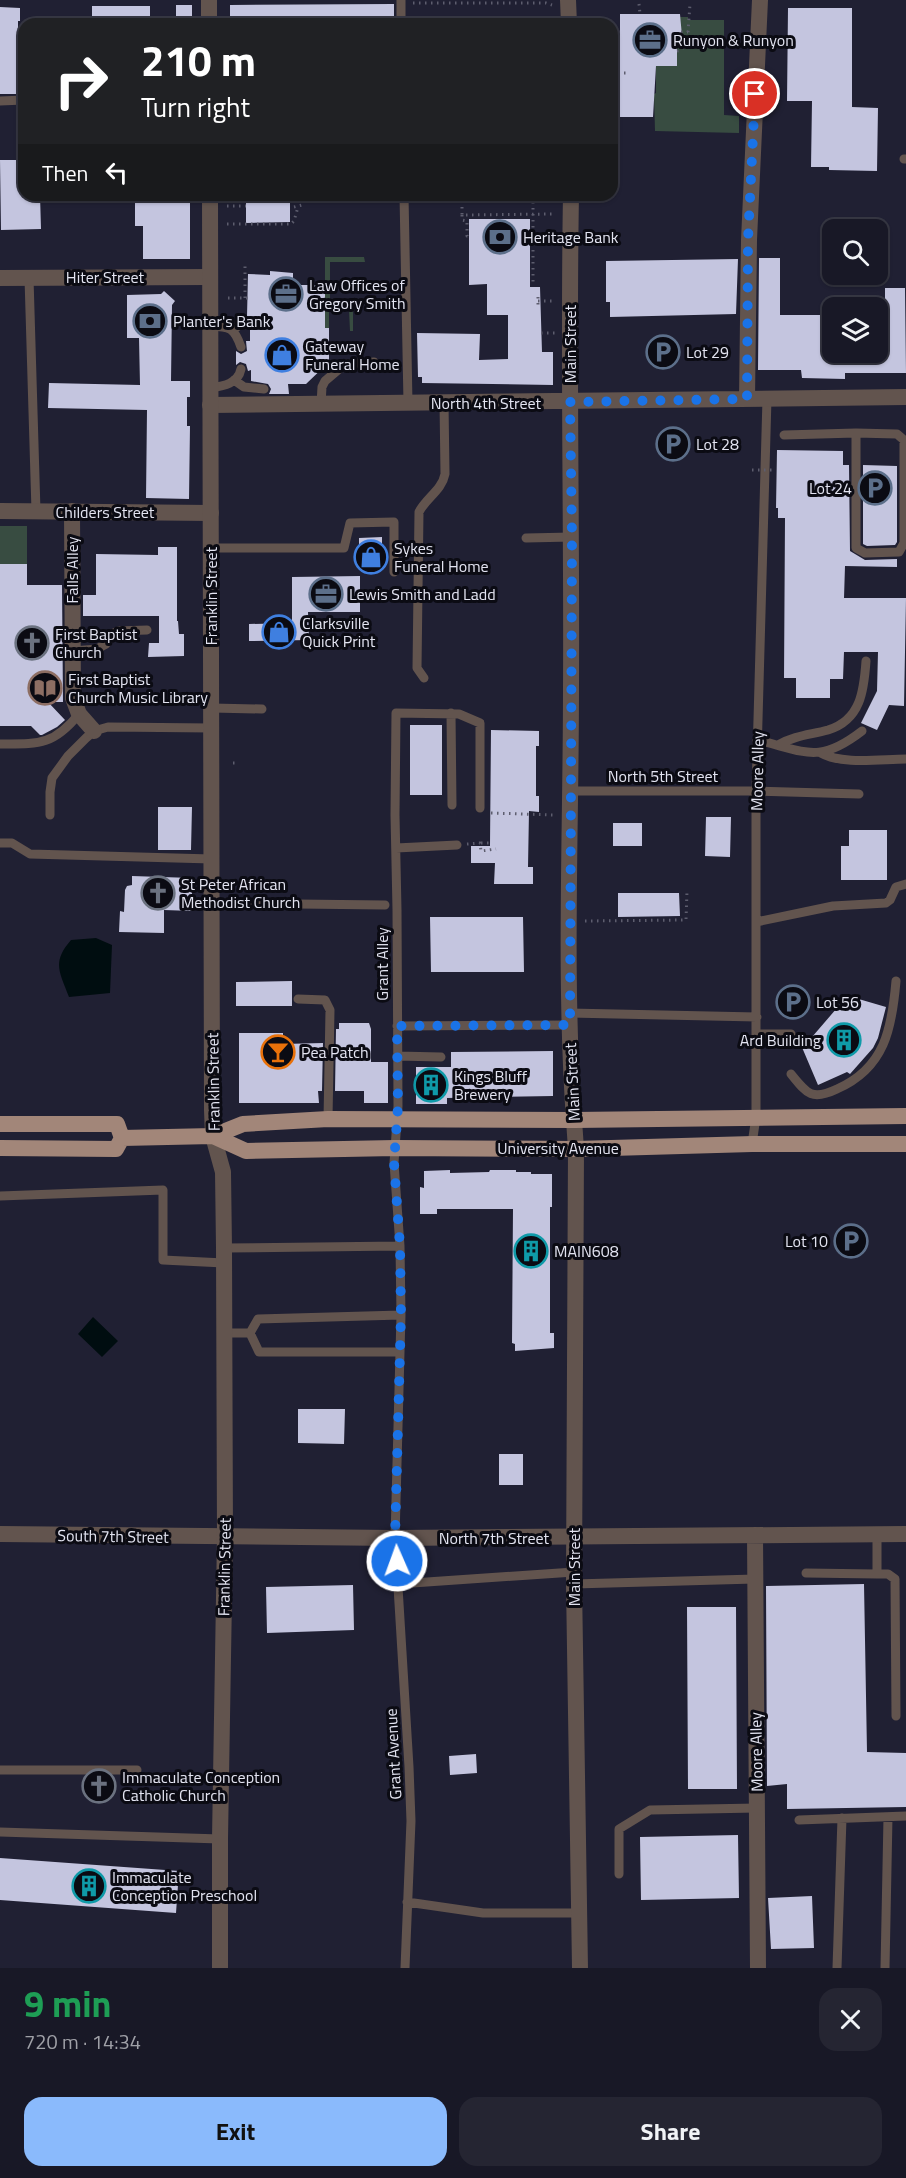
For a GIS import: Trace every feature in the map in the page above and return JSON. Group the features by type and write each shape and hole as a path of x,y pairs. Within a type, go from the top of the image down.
{"main road":[{"name":"University Avenue","path":"0,1148 116,1149 122,1138 213,1136 243,1124 328,1119 574,1120 906,1116"},
{"path":"0,1124 117,1124 122,1138"},
{"name":"University Avenue","path":"213,1136 246,1151 906,1144"}],"street":[{"path":"209,0 209,18"},
{"path":"747,399 748,240 760,0"},
{"path":"560,2 567,18"},
{"name":"Franklin Street","path":"210,201 213,1136 223,1172 224,1255 225,1537 220,1968"},
{"name":"Main Street","path":"571,201 572,537 569,1019 576,1149 574,1578 580,1968"},
{"name":"Hiter Street","path":"0,278 210,277"},
{"name":"North 4th Street","path":"210,397 321,404 373,398 408,403 906,397"},
{"name":"Childers Street","path":"0,511 211,513"},
{"name":"Falls Alley","path":"72,511 73,698 79,714 94,731"},
{"name":"South 7th Street","path":"0,1534 225,1537"},
{"name":"North 7th Street","path":"225,1537 906,1534"},
{"name":"Moore Alley","path":"755,1535 758,1968"}],"lane":[{"path":"401,1 401,18"},
{"path":"0,101 18,100"},
{"path":"404,201 408,403"},
{"path":"29,278 36,511"},
{"path":"230,329 241,324 264,323"},
{"path":"210,327 230,329 236,333 241,347"},
{"path":"321,404 322,387 325,381 345,364 374,362"},
{"path":"210,397 240,375 241,369"},
{"path":"234,380 244,387 264,389"},
{"name":"Moore Alley","path":"752,1144 756,1117 756,791 767,398"},
{"path":"424,678 417,668 419,512 423,504 443,483 445,474 444,402"},
{"path":"784,435 856,433 897,434 904,440 904,543 899,552 865,553 856,548 856,433"},
{"path":"211,548 344,548 350,522 394,522 394,572"},
{"path":"526,538 572,537"},
{"path":"73,651 97,649 106,644 112,634 118,632 147,630"},
{"path":"778,745 790,738 840,725 850,717 858,707 863,692 866,661"},
{"path":"212,708 262,709"},
{"name":"Grant Alley","path":"395,1538 401,1314 400,1246 394,1163 397,1056 396,713 452,713"},
{"path":"452,806 452,713 465,715 480,723 480,808"},
{"path":"0,744 33,744 53,740 79,714"},
{"path":"50,815 52,778 68,756 94,731 108,727 212,728"},
{"path":"757,740 804,753 821,753 846,742 862,731"},
{"path":"821,753 830,758 843,760 906,759"},
{"name":"North 5th Street","path":"571,791 756,791 859,794"},
{"path":"0,843 12,843 30,854 212,859"},
{"path":"396,848 457,845"},
{"path":"756,922 833,906 885,903 890,900 896,887 906,884"},
{"path":"212,903 385,904"},
{"path":"791,1074 805,1092 815,1095 828,1093 844,1086 871,1067 889,1029 896,981"},
{"path":"298,999 325,1000 330,1010 328,1119"},
{"path":"397,1026 569,1019 757,1017"},
{"path":"757,1034 791,1034"},
{"path":"397,1056 441,1057"},
{"path":"0,1196 163,1190 163,1260 400,1246"},
{"path":"250,1333 258,1319 401,1314"},
{"path":"224,1333 250,1333"},
{"path":"250,1333 259,1352 400,1352"},
{"path":"877,1534 877,1574"},
{"name":"Grant Avenue","path":"395,1538 410,1767 411,1821 405,1968"},
{"path":"806,1574 877,1574 892,1575 895,1579 896,1716"},
{"path":"398,1584 574,1578 755,1579"},
{"path":"0,1770 137,1770"},
{"path":"619,1874 619,1829 650,1810 757,1808"},
{"path":"799,1820 906,1816"},
{"path":"885,1968 888,1817"},
{"path":"837,1968 842,1818"},
{"path":"0,1832 220,1839"},
{"path":"407,1902 483,1912 579,1913"}],"path":[{"path":"401,1 560,2"},
{"path":"639,4 639,14"},
{"path":"677,51 681,51 684,46 688,32 690,4"},
{"path":"681,32 688,32"},
{"path":"618,73 629,73"},
{"path":"227,201 227,233"},
{"path":"462,201 462,220 467,220 467,236 469,237"},
{"path":"533,202 534,283"},
{"path":"227,206 246,206"},
{"path":"227,224 291,224 298,206"},
{"path":"462,214 556,214"},
{"path":"228,298 246,298 245,262"},
{"path":"228,289 230,329"},
{"path":"538,306 538,299 556,301"},
{"path":"541,333 556,333"},
{"path":"752,470 776,471"},
{"path":"480,808 490,813 556,815"},
{"path":"472,843 491,843"},
{"path":"480,843 481,851 496,849"},
{"path":"584,921 686,920 687,891"}],"green space":[{"path":"680,17 688,17 688,20 724,20 724,115 739,116 739,133 655,131 656,66 677,66 677,43 681,36"},
{"path":"325,257 364,257 365,262 330,262 330,303 353,303 353,331 350,331 349,310 329,310 329,328 288,328 325,303"},
{"path":"0,526 27,526 27,564 0,564"}],"shaded area":[{"path":"96,938 112,945 110,993 69,997 60,973 61,955 71,940"},
{"path":"93,1317 118,1341 102,1357 78,1334"}],"building":[{"path":"394,4 394,18 230,18 230,5"},
{"path":"176,5 192,5 192,18 176,18"},
{"path":"92,6 150,6 150,18 92,18"},
{"path":"0,7 20,8 18,94 0,94"},
{"path":"788,8 852,8 852,107 878,108 877,171 829,170 829,167 811,167 812,101 787,101"},
{"name":"Runyon & Runyon","path":"620,14 680,14 682,36 679,36 679,43 677,43 677,66 656,66 653,117 618,117 618,75 620,75"},
{"path":"0,160 18,160 18,201 40,201 41,229 1,230"},
{"path":"135,201 190,201 190,259 143,259 143,226 135,226"},
{"path":"246,201 290,201 290,222 246,223"},
{"path":"469,219 530,219 530,287 540,287 542,352 553,352 553,385 422,383 422,377 418,377 417,333 480,334 479,360 508,359 508,315 487,315 487,284 469,285"},
{"path":"759,258 780,258 780,315 822,315 822,363 888,363 888,297 885,297 885,288 905,288 906,373 845,373 845,379 802,378 801,370 758,370"},
{"path":"738,259 736,314 610,317 610,302 606,302 606,261"},
{"path":"270,271 293,273 293,285 325,285 325,328 329,328 329,362 306,384 288,384 289,394 269,394 271,389 268,384 251,381 251,370 248,371 246,364 240,362 236,365 236,351 241,354 247,351 246,341 250,341 250,330 267,329 271,323 267,317 247,316 248,274 270,275"},
{"path":"164,291 175,301 172,305 171,381 190,381 190,397 187,397 187,426 190,426 189,499 146,498 147,410 48,408 49,383 140,385 139,338 127,338 127,295 161,294"},
{"path":"777,450 843,451 843,465 849,465 850,551 865,560 897,559 897,567 845,566 844,598 906,598 904,706 889,705 877,730 861,723 877,691 878,652 844,652 843,679 830,679 830,698 796,698 796,678 784,678 785,518 778,518 778,508 776,508"},
{"path":"863,465 897,466 897,542 895,545 867,546 863,544"},
{"name":"Sykes Funeral Home","path":"382,537 382,564 359,565 359,538"},
{"path":"158,547 177,547 177,621 179,634 184,634 184,656 148,657 149,643 159,643 159,616 83,616 83,595 96,595 96,554 158,555"},
{"name":"First Baptist Church","path":"0,564 27,564 27,585 62,585 63,702 48,702 65,720 42,735 31,726 0,726"},
{"name":"Lewis Smith and Ladd","path":"360,576 360,612 308,612 309,640 249,641 249,624 292,623 292,577"},
{"path":"410,725 442,725 442,795 410,795"},
{"path":"491,730 539,731 539,746 536,746 536,796 539,796 539,812 529,811 528,867 533,867 533,884 494,884 495,863 471,863 471,846 490,846"},
{"path":"158,807 192,807 191,850 158,850"},
{"path":"706,817 731,817 730,857 705,856"},
{"path":"613,823 642,823 642,846 613,846"},
{"path":"849,830 887,830 887,880 841,880 841,846 849,846"},
{"name":"St Peter African Methodist Church","path":"132,876 192,878 192,911 164,910 164,933 119,932 120,911 124,912 125,890 127,886 132,885"},
{"path":"618,893 679,893 680,916 618,917"},
{"path":"430,917 523,917 524,972 431,972"},
{"path":"292,981 292,1006 236,1006 236,982"},
{"name":"Ard Building","path":"845,995 886,1007 878,1038 873,1048 850,1074 847,1072 818,1085 801,1045 806,1044 843,1001"},
{"path":"339,1023 369,1023 371,1062 388,1062 388,1103 364,1103 364,1091 335,1091 336,1029 339,1029"},
{"path":"239,1033 283,1033 283,1044 323,1043 322,1091 318,1091 319,1103 239,1103"},
{"path":"553,1051 553,1096 447,1098 447,1104 416,1104 416,1067 451,1067 451,1052"},
{"name":"MAIN608","path":"450,1170 450,1173 516,1170 516,1172 531,1172 531,1174 552,1174 550,1333 554,1333 554,1348 515,1351 515,1344 512,1343 513,1209 437,1209 437,1214 420,1214 420,1187 424,1188 424,1171"},
{"path":"298,1409 345,1409 344,1444 298,1443"},
{"path":"499,1454 523,1454 523,1485 499,1485"},
{"path":"864,1584 867,1752 906,1753 906,1807 787,1809 787,1784 767,1786 766,1586"},
{"path":"353,1585 354,1630 267,1633 266,1587"},
{"path":"687,1607 736,1607 737,1789 688,1789"},
{"path":"476,1754 477,1773 450,1775 449,1756"},
{"path":"738,1835 739,1898 641,1900 640,1837"},
{"name":"Immaculate Conception Preschool","path":"0,1858 179,1871 176,1913 0,1900"},
{"path":"812,1896 814,1948 771,1949 768,1898"}],"place":[{"name":"Runyon & Runyon","path":"650,40"},
{"name":"Heritage Bank","path":"500,237"},
{"name":"Law Offices of Gregory Smith","path":"286,294"},
{"name":"Planter's Bank","path":"150,321"},
{"name":"Lot 29","path":"663,352"},
{"name":"Gateway Funeral Home","path":"282,355"},
{"name":"Lot 28","path":"673,444"},
{"name":"Lot 24","path":"875,488"},
{"name":"Sykes Funeral Home","path":"371,557"},
{"name":"Lewis Smith and Ladd","path":"326,594"},
{"name":"Clarksville Quick Print","path":"279,632"},
{"name":"First Baptist Church","path":"32,643"},
{"name":"First Baptist Church Music Library","path":"45,688"},
{"name":"St Peter African Methodist Church","path":"158,893"},
{"name":"Lot 56","path":"793,1002"},
{"name":"Ard Building","path":"844,1040"},
{"name":"Pea Patch","path":"278,1052"},
{"name":"Kings Bluff Brewery","path":"431,1085"},
{"name":"Lot 10","path":"851,1241"},
{"name":"MAIN608","path":"531,1251"},
{"name":"Immaculate Conception Catholic Church","path":"99,1786"},
{"name":"Immaculate Conception Preschool","path":"89,1886"}],"route":[{"path":"397,1561 395,1538 401,1314 400,1246 394,1163 398,1106 397,1026 570,1025 572,537 570,402 747,399 748,240 755,94"}]}
